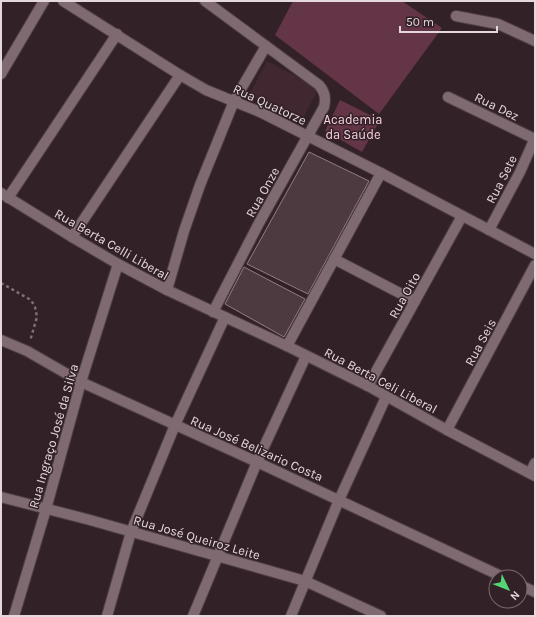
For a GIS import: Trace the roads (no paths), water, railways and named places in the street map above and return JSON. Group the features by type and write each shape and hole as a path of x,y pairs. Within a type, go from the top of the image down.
{"street":[{"path":"1,74 44,1"},
{"name":"Rua Quatorze","path":"63,1 206,90 260,112 381,173 535,254"},
{"path":"167,290 200,185 234,101 266,46 205,1"},
{"path":"456,16 498,24 535,41"},
{"path":"4,195 117,34"},
{"name":"Rua Onze","path":"213,312 324,107 325,101 323,89 266,46"},
{"path":"72,237 180,75"},
{"name":"Rua Dez","path":"448,96 535,139"},
{"name":"Rua Sete","path":"489,230 520,172 535,139"},
{"path":"287,346 381,173"},
{"name":"Rua Berta Celli Liberal","path":"4,195 118,264 213,312"},
{"name":"Rua Oito","path":"368,386 462,216"},
{"path":"334,259 415,301"},
{"name":"Rua Ingraço José da Silva","path":"14,616 46,510 81,382 118,264"},
{"name":"Rua Seis","path":"447,430 535,265"},
{"name":"Rua Berta Celi Liberal","path":"213,312 368,386 447,430 532,474"},
{"path":"107,616 131,532 175,425 225,317"},
{"name":"Rua José Belizario Costa","path":"1,341 27,351 81,382 340,500 488,570"},
{"path":"193,616 257,462 306,356"},
{"path":"291,616 340,500 386,397"},
{"path":"532,474 535,463"},
{"name":"Rua José Queiroz Leite","path":"1,497 306,580 381,616"}],"park label":[{"name":"Academia da Saúde","path":"353,126"}]}
